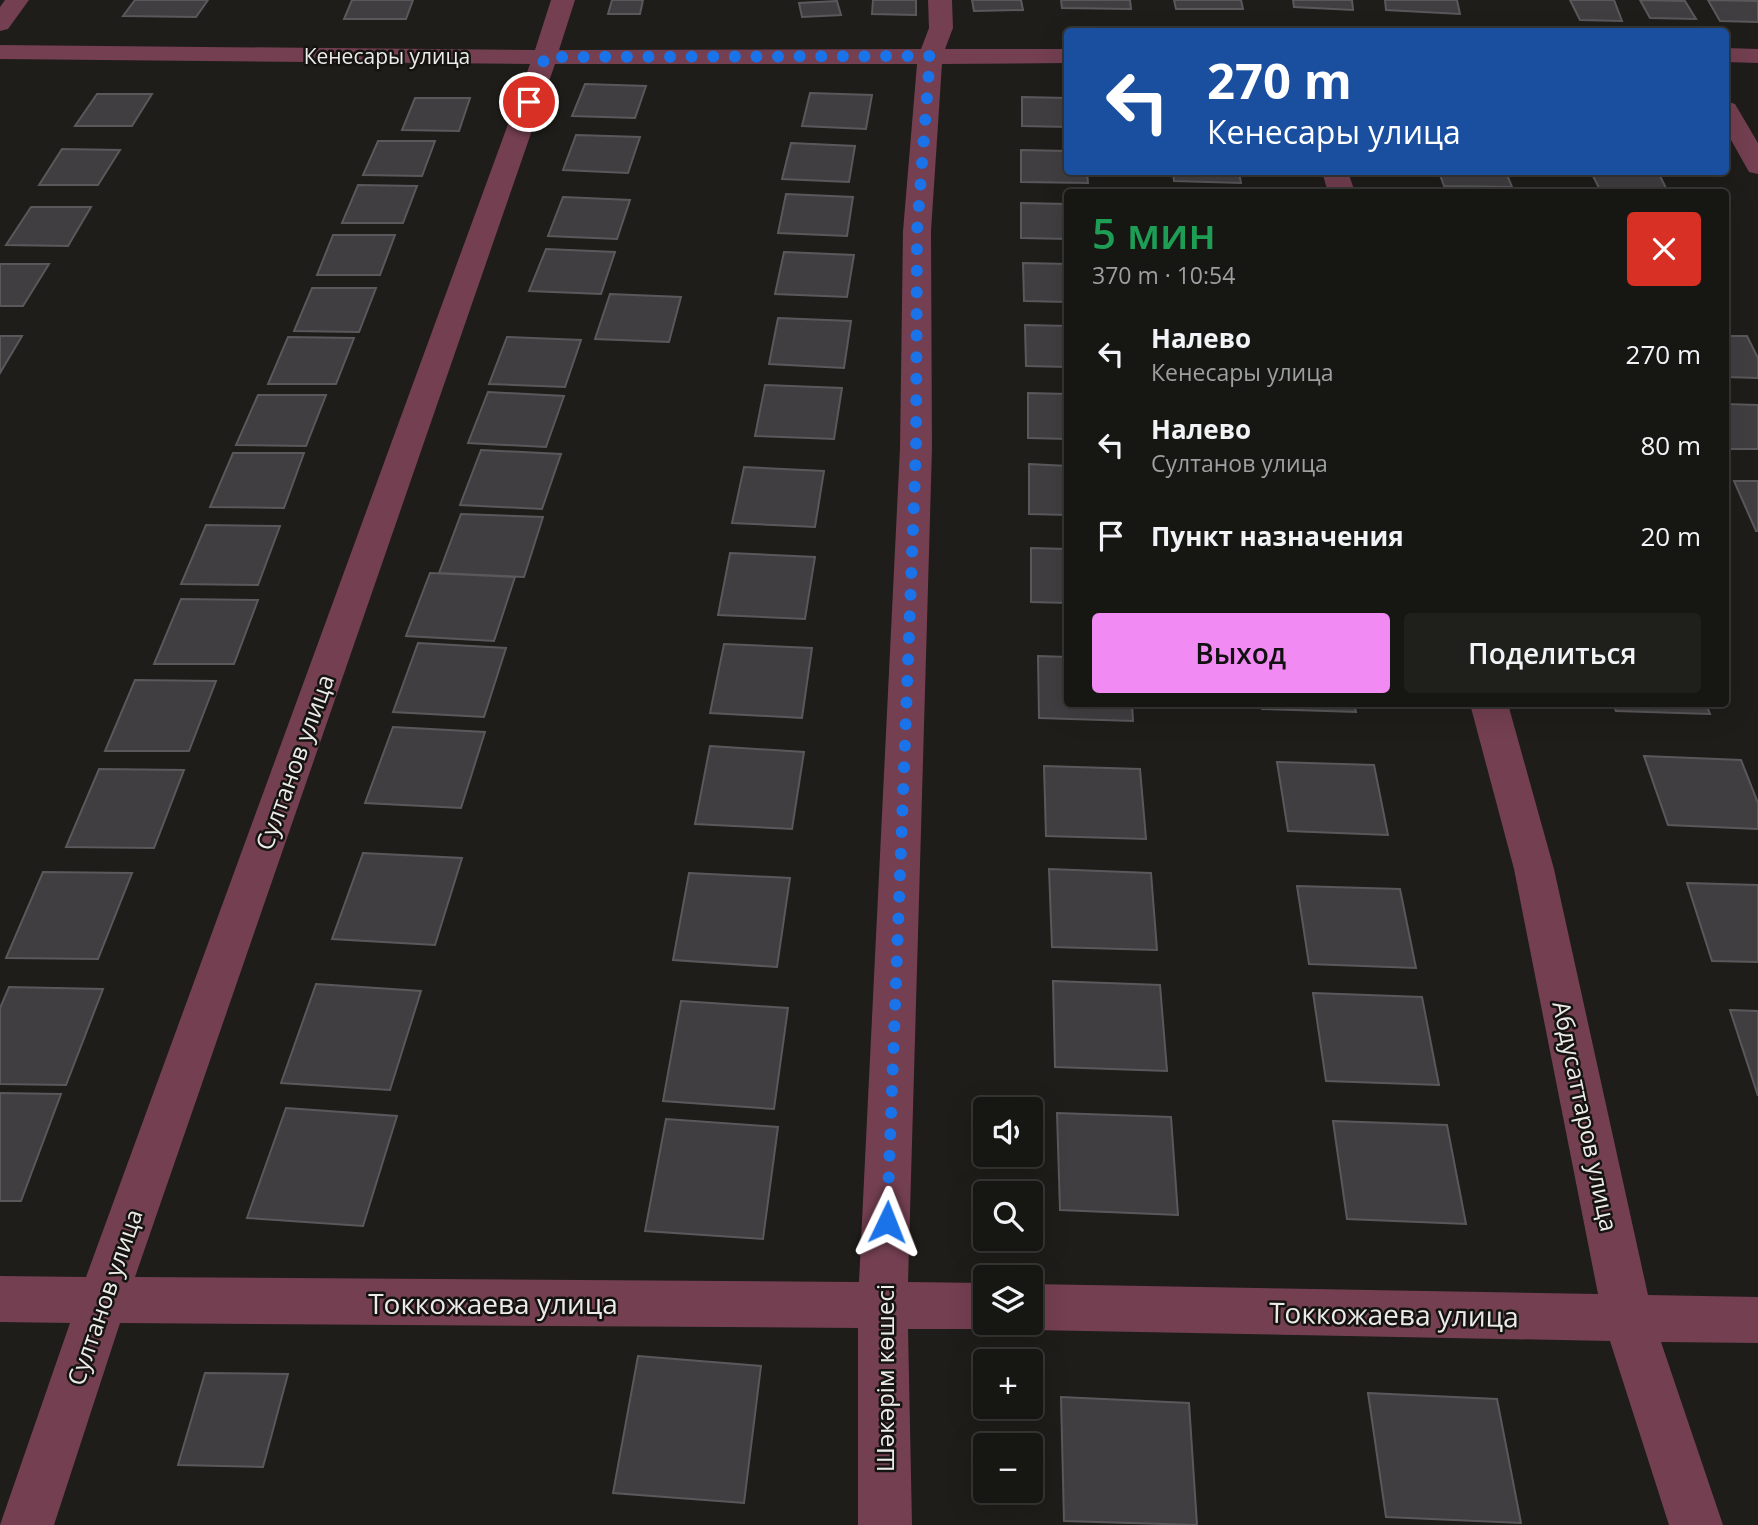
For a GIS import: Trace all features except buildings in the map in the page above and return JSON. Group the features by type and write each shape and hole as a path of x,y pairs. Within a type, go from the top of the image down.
{"street":[{"path":"0,24 17,0"},
{"name":"Султанов улица","path":"27,1525 102,1301 563,0"},
{"name":"Шәкәрім көшесі","path":"885,1525 883,1304 916,448 917,231 930,56 941,28 940,0"},
{"name":"Кенесары улица","path":"0,52 545,57 1064,56"},
{"path":"1729,55 1758,56"},
{"path":"1729,114 1758,166"},
{"name":"Абдусаттаров улица","path":"1490,707 1534,869 1628,1318 1696,1525"},
{"name":"Токкожаева улица","path":"0,1299 973,1306"},
{"name":"Токкожаева улица","path":"1043,1307 1758,1320"}],"route":[{"path":"529,102 545,57 930,56 917,231 916,448 887,1222"}]}
